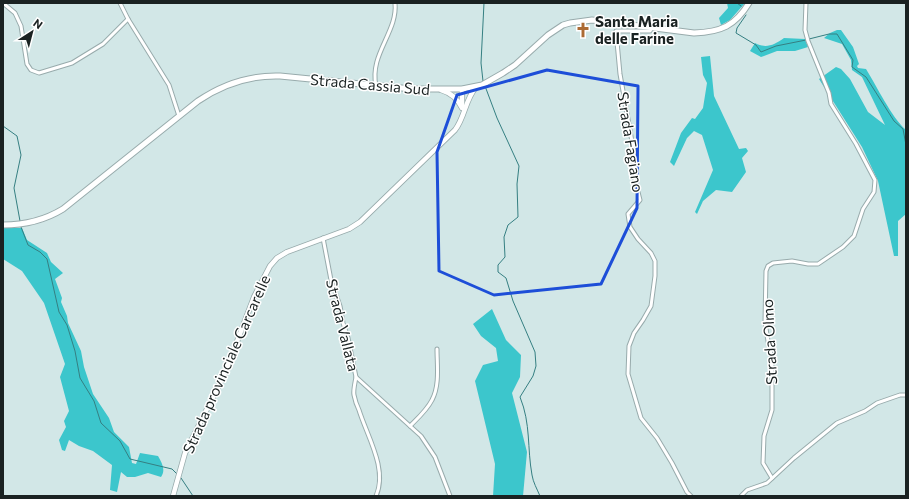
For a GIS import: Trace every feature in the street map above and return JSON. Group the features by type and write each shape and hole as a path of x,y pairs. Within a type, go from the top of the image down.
{"main road":[{"name":"Strada Cassia Sud","path":"3,225 33,222 63,209 198,101 218,88 252,77 280,76 376,86 462,90 476,87 488,82 515,65 548,34 570,23 592,20 694,32 716,31 736,21 749,3"},
{"name":"Strada provinciale Carcarelle","path":"174,496 180,471 189,446 225,373 254,297 268,270 277,258 283,254 349,228 360,222 455,130 463,115 470,94 476,87"},
{"path":"441,90 449,93 455,98 462,108"},
{"path":"462,90 466,98 466,104"},
{"path":"462,90 463,115"}],"street":[{"path":"3,3 15,13 21,26 27,64 31,70 39,73 72,63 103,44 128,19"},
{"path":"120,3 128,19 169,85 179,117"},
{"path":"376,86 374,75 377,61 394,20 395,3"},
{"name":"Strada Olmo","path":"772,478 763,463 764,436 772,410 772,359 765,322 766,271 768,266 773,263 792,261 818,264 843,247 854,236 863,209 874,192 875,180 856,144 831,104 829,93 805,30 806,3"},
{"name":"Strada Fagiano","path":"652,27 650,31 616,31 620,74 634,153 634,176 640,200 628,214 630,226 638,239 651,253 654,261 655,276 651,306 634,333 629,346 628,374 641,418 657,438 691,496"},
{"name":"Strada Vallata","path":"324,238 331,280 340,306 356,377 420,436 435,457 450,496"},
{"path":"410,426 433,399 436,384 437,349"},
{"path":"356,377 354,396 372,443 380,473 379,488 376,496"},
{"path":"741,496 747,490 767,483 794,458 837,423 865,411 877,403 900,395 906,395"}],"highlighted area":[{"path":"547,70 638,86 637,208 601,284 494,295 439,271 437,152 457,95"}],"shaded area":[{"path":"727,3 745,3 730,20 721,25 719,18 728,8"},
{"path":"837,30 841,30 853,47 859,64 857,66 858,68 866,69 895,118 906,130 906,214 898,221 898,256 894,256 878,181 862,147 819,79 836,67 841,69 850,79 868,112 885,125 862,77 852,70 851,60 842,44 824,38"},
{"path":"784,38 805,39 808,47 795,51 777,51 761,57 750,51 755,43 766,46 777,43"},
{"path":"710,56 714,96 739,149 746,148 748,151 742,158 746,172 732,192 716,190 703,201 697,214 695,212 713,170 702,135 694,131 687,138 674,166 670,162 681,133 692,118 695,119 703,108 707,83 703,75 701,57"},
{"path":"3,228 22,228 27,240 47,253 51,262 63,273 55,279 62,298 61,302 67,316 68,323 81,351 84,367 93,394 109,418 114,432 129,447 132,463 136,464 140,453 158,456 163,469 161,477 148,473 135,477 127,477 121,472 117,492 110,490 112,465 93,451 79,446 69,440 65,451 62,450 59,440 66,427 64,421 69,411 60,377 65,364 44,303 22,271 3,259"},
{"path":"492,309 506,340 521,355 520,377 512,393 527,452 523,496 493,496 495,464 475,381 483,365 498,361 496,348 481,336 473,324"}],"waterway":[{"path":"483,81 481,63 484,3"},
{"path":"737,3 741,6"},
{"path":"746,15 737,28 736,33 756,45 761,52 776,46 806,40"},
{"path":"809,39 829,34 837,34 853,60 852,67 866,77 894,121 903,129 906,145"},
{"path":"485,86 497,118 519,166 517,184 518,217 508,225 504,237 505,257 498,265 498,272 506,278 513,301 535,352 536,366 533,376 520,397 526,417 530,465 534,483 540,496"},
{"path":"3,126 17,136 21,155 14,188 20,221"},
{"path":"21,227 28,245 40,252 47,259 59,312 67,325 75,351 80,378 94,401 101,423 120,441 130,459 172,469 177,474"},
{"path":"181,478 193,496"}],"place":[{"name":"Santa Maria delle Farine","path":"583,30"}]}
